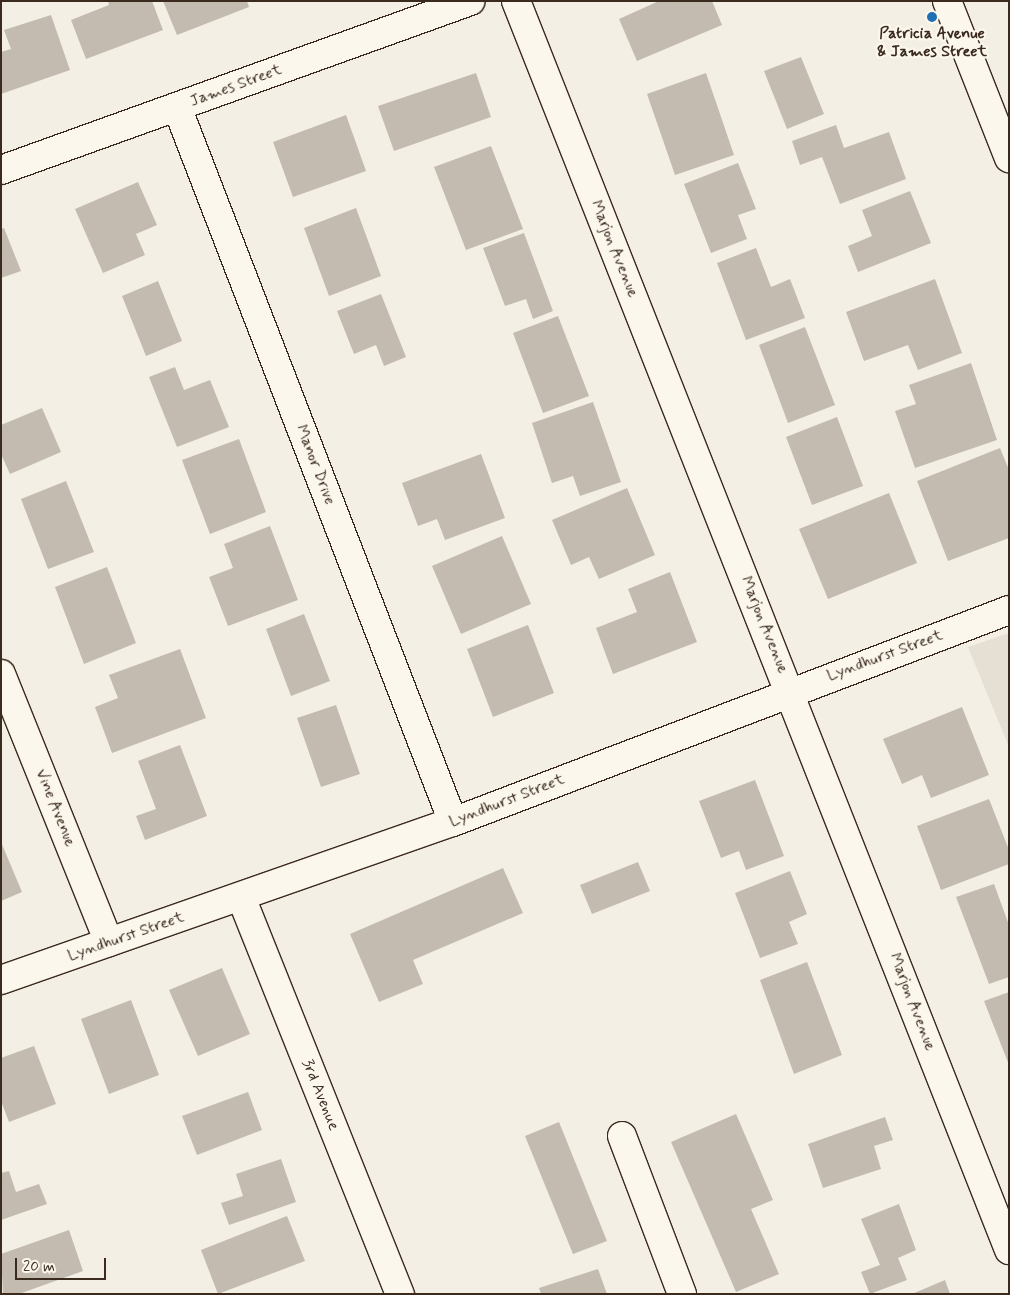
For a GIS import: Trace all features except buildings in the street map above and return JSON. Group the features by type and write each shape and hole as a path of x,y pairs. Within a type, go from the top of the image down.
{"street":[{"name":"James Street","path":"1,170 470,1"},
{"name":"Marjon Avenue","path":"516,1 791,691 1009,1250"},
{"path":"947,1 1009,158"},
{"name":"Manor Drive","path":"177,107 453,822"},
{"name":"Lyndhurst Street","path":"1,980 453,822 791,691 1009,610"},
{"name":"Vine Avenue","path":"1,674 109,942"},
{"name":"3rd Avenue","path":"241,897 400,1294"},
{"path":"622,1136 682,1294"}],"shaded area":[{"path":"1009,633 1009,747 968,647"}],"place":[{"name":"Patricia Avenue & James Street","path":"932,17"}]}
